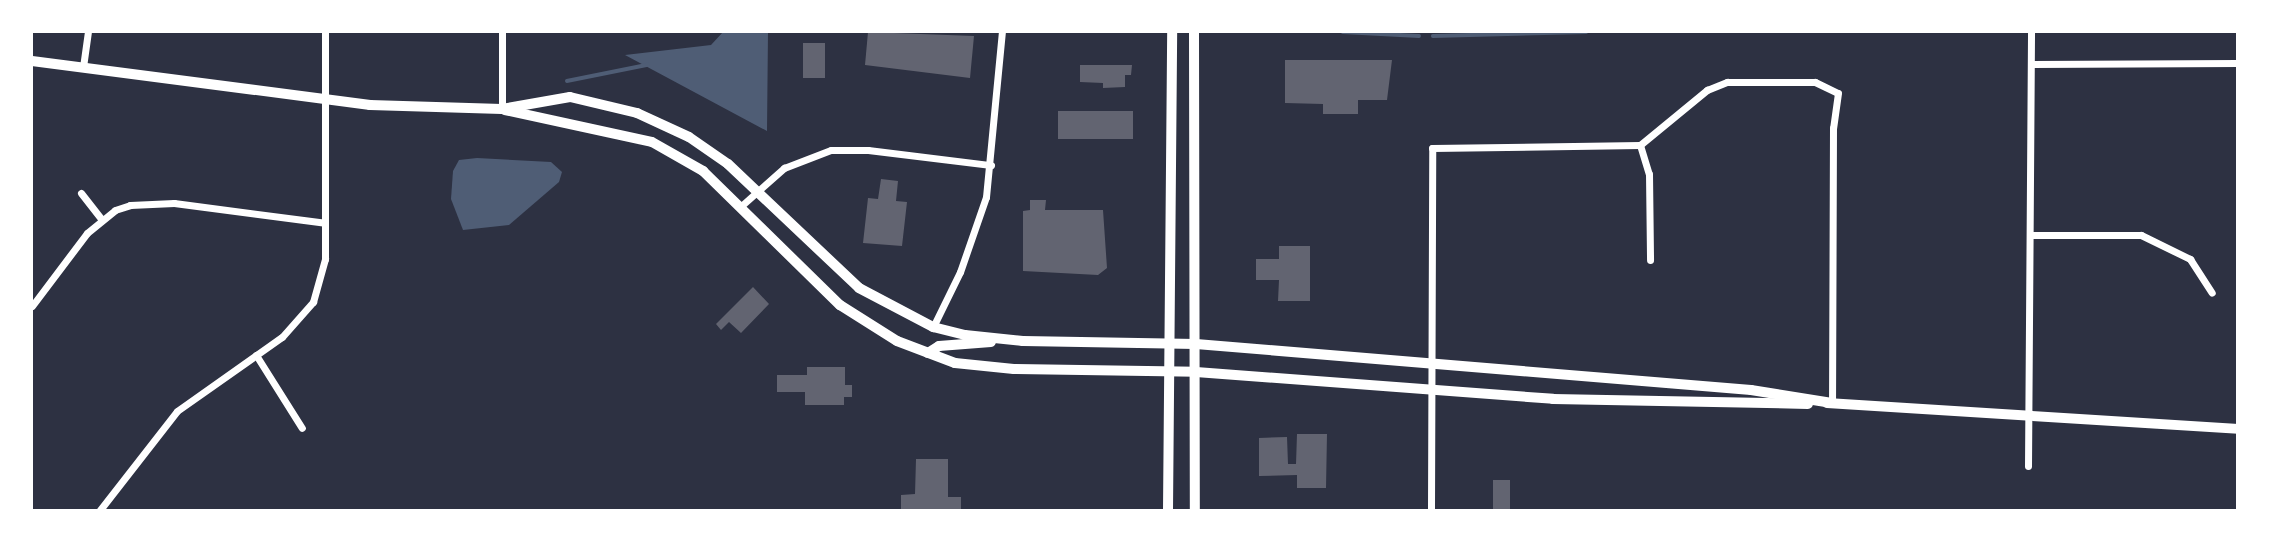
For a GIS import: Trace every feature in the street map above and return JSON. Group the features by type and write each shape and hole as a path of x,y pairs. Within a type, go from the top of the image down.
{"main road":[{"path":"1168,510 1172,32"},
{"path":"1194,32 1195,510"}],"street":[{"path":"83,67 88,32"},
{"path":"100,510 177,411 291,329 313,302 325,259 325,32"},
{"path":"502,32 502,109"},
{"path":"933,327 964,261 986,197 1002,32"},
{"path":"2028,466 2031,32"},
{"path":"32,61 324,99 502,109 652,142 703,171 840,305 866,324 928,354 955,363 1014,369 1196,372 1430,391 1751,406 1832,403 2238,429"},
{"path":"2031,64 2238,63"},
{"path":"1431,510 1432,148 1640,145 1707,90 1727,82 1815,82 1838,93 1833,128 1832,403"},
{"path":"502,109 570,97 637,113 689,137 756,191 859,288 933,327 1002,340"},
{"path":"1640,145 1649,174 1650,260"},
{"path":"740,207 784,167 831,150 868,150 991,165"},
{"path":"81,193 101,219"},
{"path":"32,306 101,219 130,205 152,202 325,223"},
{"path":"2031,235 2141,235 2190,259 2212,293"},
{"path":"928,354 939,346 1002,340 1196,344 1432,367 1751,390 1832,403"},
{"path":"256,355 302,428"}],"water":[{"path":"723,32 768,32 767,131 625,55 711,45"},
{"path":"477,158 551,162 562,172 559,182 509,225 463,230 451,199 453,171 459,160"}],"building":[{"path":"868,32 974,36 970,78 865,65"},
{"path":"803,43 825,43 825,78 803,78"},
{"path":"1285,60 1392,60 1387,100 1358,100 1358,114 1323,114 1323,104 1285,103"},
{"path":"1080,65 1132,65 1131,75 1125,75 1125,87 1103,88 1103,83 1080,82"},
{"path":"1058,111 1133,111 1133,139 1058,139"},
{"path":"881,179 898,181 896,201 907,202 902,246 863,243 868,198 878,199"},
{"path":"1030,200 1046,200 1045,210 1103,210 1107,268 1098,275 1023,271 1023,211 1030,210"},
{"path":"1279,246 1310,246 1310,301 1278,301 1279,280 1256,280 1256,259 1279,259"},
{"path":"753,287 769,304 741,333 729,322 721,330 716,324"},
{"path":"807,367 845,367 845,385 852,385 852,397 844,397 844,405 805,405 805,392 777,392 777,375 807,375"},
{"path":"1297,434 1327,434 1326,488 1297,488 1297,475 1259,476 1259,438 1287,437 1288,464 1296,464"},
{"path":"916,459 948,459 948,497 961,497 961,510 901,510 901,495 915,494"},
{"path":"1493,480 1510,480 1510,510 1493,510"}],"waterway":[{"path":"1343,32 1419,36"},
{"path":"1433,36 1586,32"},
{"path":"567,81 647,65"}]}
